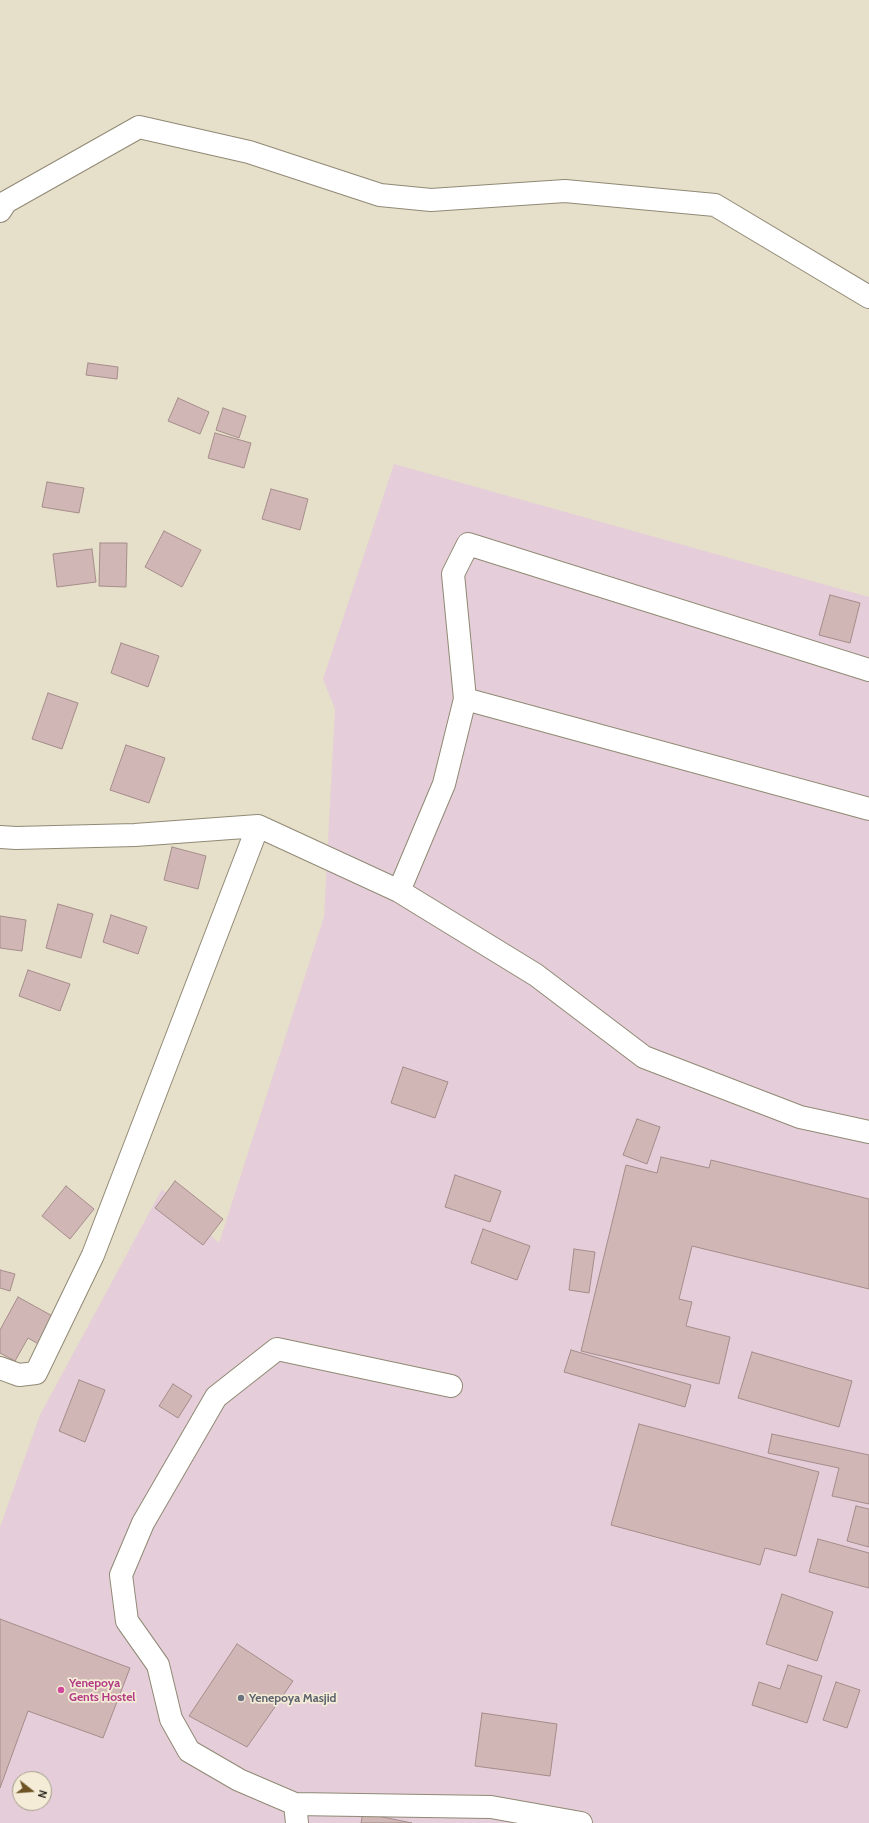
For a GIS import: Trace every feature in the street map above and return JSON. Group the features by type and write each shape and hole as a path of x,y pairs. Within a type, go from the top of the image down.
{"street":[{"path":"0,211 6,202 139,127 249,152 380,195 431,200 565,191 715,205 869,297"},
{"path":"399,891 444,784 464,699 453,574 468,544 869,670"},
{"path":"464,699 869,809"},
{"path":"0,1368 19,1376 36,1373 93,1255 258,826"},
{"path":"0,836 16,838 135,835 258,826 399,891 536,975 644,1057 800,1117 869,1132"},
{"path":"451,1386 277,1349 216,1397 143,1523 121,1575 126,1621 158,1665 171,1718 189,1751 296,1814 491,1807 580,1823"}],"shaded area":[{"path":"394,464 869,597 869,1823 0,1823 0,1527 40,1415 162,1189 219,1243 324,917 335,709 323,679"}],"building":[{"path":"88,363 118,367 117,379 86,375"},
{"path":"178,398 209,412 200,434 168,421"},
{"path":"223,408 246,416 239,438 216,430"},
{"path":"215,433 251,443 244,468 208,458"},
{"path":"47,482 84,488 79,513 42,507"},
{"path":"271,489 308,499 300,530 262,519"},
{"path":"164,531 201,550 182,587 145,567"},
{"path":"100,543 127,543 126,587 99,586"},
{"path":"92,549 96,582 57,587 53,554"},
{"path":"830,595 860,603 850,643 819,635"},
{"path":"121,643 159,656 148,687 111,673"},
{"path":"48,693 78,703 62,749 32,739"},
{"path":"126,745 165,758 149,803 110,790"},
{"path":"172,847 206,856 198,889 164,880"},
{"path":"58,904 93,914 81,958 46,948"},
{"path":"111,915 147,927 138,954 103,942"},
{"path":"0,916 26,920 22,951 0,948"},
{"path":"28,970 70,984 60,1011 19,996"},
{"path":"403,1067 448,1082 435,1118 391,1103"},
{"path":"637,1119 660,1127 647,1164 623,1155"},
{"path":"661,1157 709,1168 711,1160 869,1199 869,1289 692,1246 679,1299 692,1302 686,1326 730,1337 719,1384 581,1351 626,1165 657,1173"},
{"path":"455,1175 501,1191 490,1222 445,1207"},
{"path":"175,1181 223,1219 203,1245 155,1208"},
{"path":"66,1186 94,1209 70,1239 42,1216"},
{"path":"483,1229 530,1246 517,1280 471,1263"},
{"path":"574,1249 595,1252 589,1293 569,1290"},
{"path":"0,1270 15,1274 10,1291 0,1288"},
{"path":"18,1297 56,1318 42,1346 28,1338 15,1361 0,1353 0,1330"},
{"path":"571,1350 691,1385 685,1407 564,1372"},
{"path":"752,1352 852,1381 839,1427 738,1398"},
{"path":"79,1380 105,1390 85,1442 59,1431"},
{"path":"173,1384 192,1396 178,1418 159,1406"},
{"path":"639,1424 819,1472 796,1556 765,1548 760,1565 611,1525"},
{"path":"772,1434 869,1455 869,1504 832,1496 839,1468 768,1453"},
{"path":"856,1506 869,1509 869,1547 847,1541"},
{"path":"818,1539 869,1553 869,1588 809,1572"},
{"path":"782,1594 833,1612 817,1661 766,1644"},
{"name":"Yenepoya Gents Hostel","path":"0,1619 130,1668 103,1738 28,1711 0,1788"},
{"name":"Yenepoya Masjid","path":"237,1644 293,1681 247,1747 189,1716"},
{"path":"788,1665 822,1676 807,1723 752,1705 759,1682 780,1689"},
{"path":"836,1682 860,1690 847,1728 823,1720"},
{"path":"482,1713 557,1724 550,1776 475,1766"},
{"path":"363,1813 412,1823 361,1823"}],"place":[{"name":"Yenepoya Gents Hostel","path":"61,1690"},
{"name":"Yenepoya Masjid","path":"241,1698"}]}
